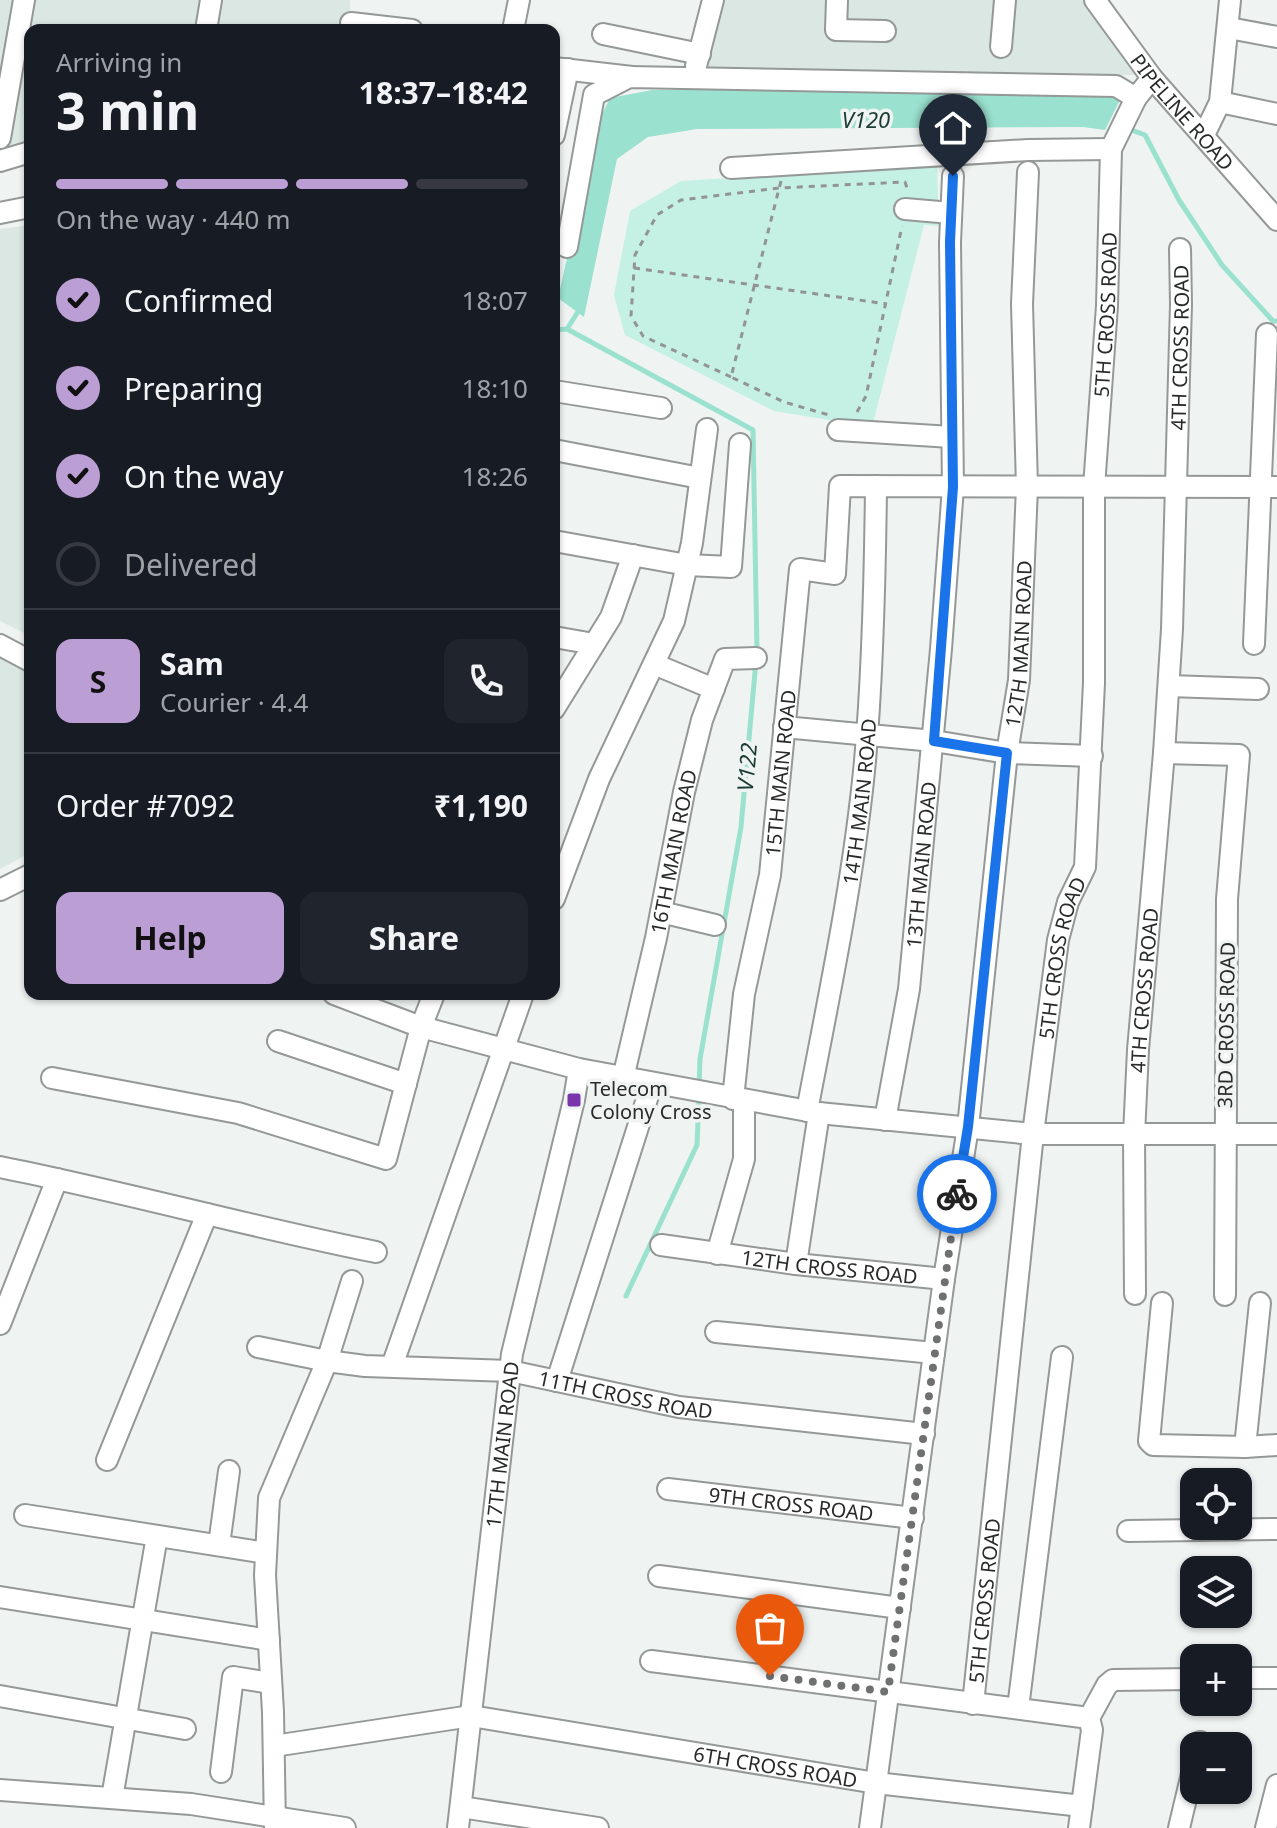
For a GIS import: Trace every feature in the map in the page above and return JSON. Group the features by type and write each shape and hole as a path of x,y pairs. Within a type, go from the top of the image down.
{"street":[{"path":"0,138 24,0"},
{"path":"207,24 211,0"},
{"path":"514,24 519,0"},
{"path":"692,78 713,0"},
{"path":"837,0 836,30 885,31"},
{"path":"1001,47 1005,0"},
{"name":"PIPELINE ROAD","path":"1095,0 1152,78 1277,220"},
{"path":"1204,135 1220,102 1230,0"},
{"path":"351,23 360,24"},
{"path":"1229,28 1277,37"},
{"path":"603,34 700,54"},
{"path":"561,68 632,77 1116,86 1136,98"},
{"path":"567,247 594,95 632,77"},
{"name":"5TH CROSS ROAD","path":"973,1704 1033,1134 1058,940 1068,902 1085,867 1092,756 1094,487 1107,306 1111,149 1136,98 1152,78"},
{"path":"1220,102 1277,114"},
{"path":"731,168 1028,150 1111,149"},
{"path":"0,161 24,154"},
{"name":"12TH MAIN ROAD","path":"870,1828 944,1279 968,1127 1007,753 1019,680 1027,487 1022,304 1028,172"},
{"name":"13TH MAIN ROAD","path":"885,1120 909,989 934,741 953,487 953,176"},
{"path":"1253,190 1277,192"},
{"path":"1,209 24,207"},
{"path":"905,209 951,213"},
{"name":"4TH CROSS ROAD","path":"1135,1294 1134,1135 1138,1050 1169,686 1180,249"},
{"path":"1254,644 1268,487 1271,400 1267,334"},
{"path":"560,392 661,408"},
{"path":"834,422 952,437"},
{"path":"560,883 599,779 674,621 687,565 707,429"},
{"path":"560,542 687,565 731,567 743,477 740,444"},
{"path":"560,451 700,478"},
{"name":"15TH MAIN ROAD","path":"717,1254 744,1159 738,1100 744,994 770,875 800,569 835,574 840,486 876,486"},
{"path":"876,486 1268,487"},
{"name":"14TH MAIN ROAD","path":"796,1264 813,1112 847,901 866,736 875,605 876,486"},
{"path":"560,699 611,617 633,555"},
{"path":"560,638 594,644"},
{"path":"0,645 24,658"},
{"name":"16TH MAIN ROAD","path":"623,1078 702,720 725,659 756,658"},
{"path":"654,664 714,689"},
{"path":"1169,686 1258,689"},
{"path":"784,727 934,741 1007,753 1092,756"},
{"name":"3RD CROSS ROAD","path":"1164,753 1239,755 1227,899 1225,1295"},
{"path":"0,890 24,878"},
{"path":"661,912 715,925"},
{"path":"351,1000 421,1027 579,1069 813,1112 1033,1134 1277,1134"},
{"path":"52,1078 238,1113 386,1159 421,1027 432,1000"},
{"path":"392,1366 521,1000"},
{"path":"278,1041 406,1084"},
{"name":"17TH MAIN ROAD","path":"460,1818 512,1354 579,1069"},
{"path":"557,1381 652,1083"},
{"path":"0,1167 376,1252"},
{"path":"0,1324 57,1179"},
{"path":"107,1460 207,1214"},
{"name":"12TH CROSS ROAD","path":"661,1245 796,1264 944,1279"},
{"path":"276,1823 265,1575 269,1498 327,1361 352,1281"},
{"path":"1162,1303 1149,1441 1153,1445 1277,1445"},
{"path":"1245,1447 1260,1303"},
{"path":"716,1332 934,1353"},
{"name":"11TH CROSS ROAD","path":"258,1347 327,1361 510,1371 679,1407 924,1434"},
{"path":"1018,1708 1062,1357"},
{"path":"219,1545 229,1471"},
{"name":"9TH CROSS ROAD","path":"668,1489 913,1518"},
{"path":"25,1515 266,1553"},
{"path":"1128,1531 1277,1529"},
{"path":"112,1798 157,1536"},
{"path":"659,1576 900,1608"},
{"path":"0,1597 269,1640"},
{"path":"651,1661 1084,1716"},
{"path":"221,1772 233,1677 271,1683"},
{"path":"1252,1678 1277,1678"},
{"path":"1084,1716 1113,1680 1180,1679"},
{"path":"0,1696 185,1729"},
{"name":"6TH CROSS ROAD","path":"274,1746 471,1716 876,1783 1082,1806"},
{"path":"1079,1828 1092,1730 1084,1716"},
{"path":"1266,1828 1277,1785"},
{"path":"0,1790 191,1804 276,1823 345,1828"},
{"path":"1179,1828 1185,1804"},
{"path":"460,1818 598,1828"}],"path":[{"path":"731,377 786,166"},
{"path":"834,422 643,336 631,316 635,255 657,215 681,200 779,188 905,182 908,192 887,304 866,396 856,412"},
{"path":"634,268 887,304"}],"shaded area":[{"path":"0,0 350,0 351,23 358,24 24,24 24,152 0,158"},
{"path":"710,0 1082,0 1136,75 692,73"},
{"path":"937,165 939,226 924,225 872,427 774,411 625,335 614,295 630,211 681,181"},
{"path":"24,226 24,633 0,621 0,229"},
{"path":"0,657 24,670 24,856 0,869"}],"water":[{"path":"1103,88 1121,98 1105,130 1083,127 697,129 648,137 617,159 584,317 560,299 560,289 598,122 610,98 652,90"}],"waterway":[{"name":"V120","path":"1126,128 1145,135 1179,200 1222,265 1273,321 1277,321"},
{"name":"V120","path":"560,330 567,329 581,307"},
{"name":"V122","path":"567,329 753,430 757,651"},
{"name":"V122","path":"699,1087 700,1059 741,827 756,661"},
{"name":"V122","path":"626,1296 697,1145 699,1097"}],"way so far":[{"path":"770,1676 888,1692 957,1194"}],"place":[{"name":"Telecom Colony Cross","path":"574,1100"}],"route":[{"path":"953,176 950,242 953,487 934,741 1007,753 968,1127 957,1194"}]}
